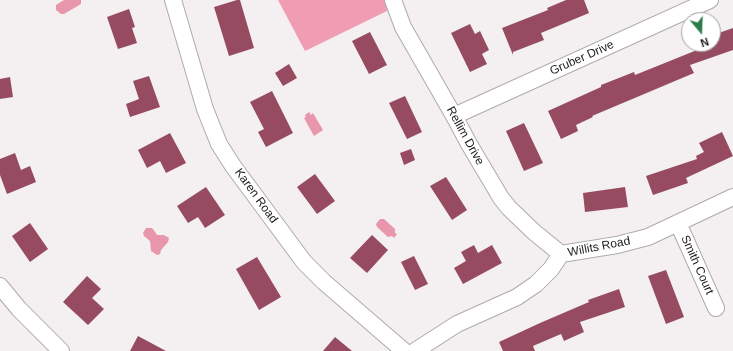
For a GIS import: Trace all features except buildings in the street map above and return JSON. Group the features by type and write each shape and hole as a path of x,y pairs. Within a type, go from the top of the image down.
{"street":[{"name":"Karen Road","path":"173,0 205,109 219,144 304,262 324,282 404,351"},
{"name":"Rellim Drive","path":"393,0 403,27 501,198 509,208 534,232 560,254"},
{"name":"Gruber Drive","path":"454,116 710,0"},
{"name":"Willits Road","path":"415,351 457,324 517,297 536,284 551,269 560,254 617,245 648,237 733,197"},
{"name":"Smith Court","path":"678,223 716,308"},
{"path":"0,286 19,309 61,351"}],"shaded area":[{"path":"64,0 81,0 81,4 64,14 61,14 56,10 56,5"},
{"path":"278,0 385,0 387,11 305,51"},
{"path":"309,112 311,115 313,113 323,130 314,136 304,118"},
{"path":"380,219 384,219 395,229 395,233 397,234 394,238 392,236 388,237 377,227 376,224"},
{"path":"146,228 153,229 157,235 164,235 169,238 160,254 157,255 151,251 150,241 144,236 143,233"}]}
